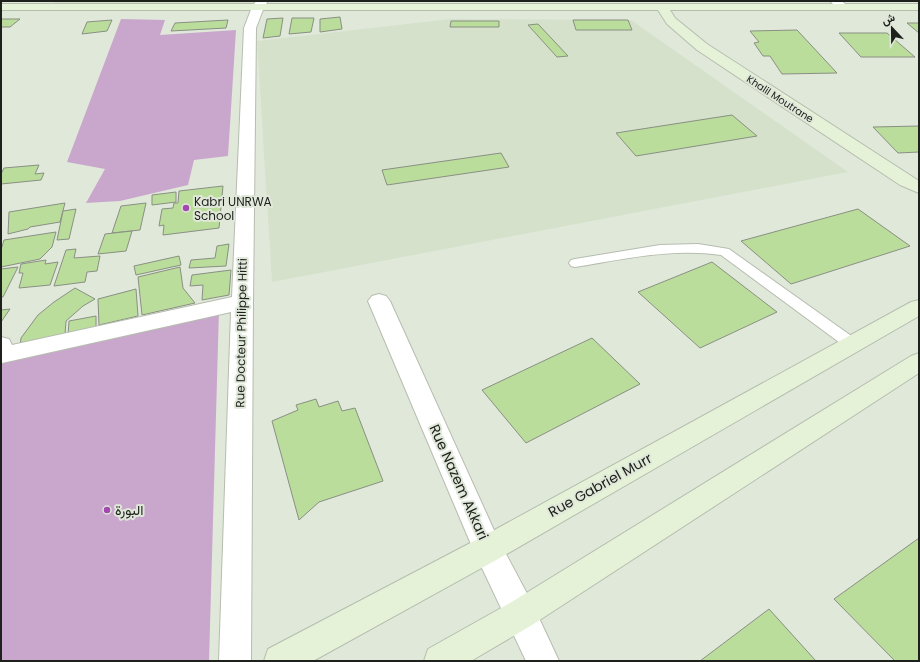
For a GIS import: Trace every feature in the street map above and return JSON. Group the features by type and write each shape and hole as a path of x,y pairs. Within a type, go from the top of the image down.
{"main road":[{"path":"1,7 260,4 662,8 839,4 919,7"},
{"name":"Khalil Moutrane","path":"662,8 670,21 702,47 912,185 919,193"},
{"name":"Rue Gabriel Murr","path":"280,661 488,549 919,307"},
{"path":"440,661 521,614 919,362"}],"street":[{"name":"Rue Docteur Philippe Hitti","path":"235,661 242,302 250,28 260,4"},
{"name":"Rue Nazem Akkari","path":"380,301 488,549 543,661"},
{"path":"1,345 2,355 242,302"}],"lane":[{"path":"575,263 660,249 698,248 725,252 852,344"}],"shaded area":[{"path":"55,1 257,1 256,4 54,3"},
{"path":"121,19 165,20 160,35 236,30 228,156 194,160 188,185 120,201 86,203 105,169 67,162"},
{"path":"451,19 631,20 848,172 272,282 257,41"},
{"name":"البورة","path":"219,310 209,661 1,661 1,360"}],"building":[{"path":"340,17 342,29 320,32 320,19"},
{"path":"283,18 280,36 263,38 267,19"},
{"path":"292,18 314,18 311,32 289,34"},
{"path":"1,19 20,19 10,27 1,27"},
{"path":"112,20 107,31 82,34 87,22"},
{"path":"228,20 226,28 171,31 175,23"},
{"path":"573,20 628,20 632,30 576,30"},
{"path":"451,21 499,21 499,27 450,27"},
{"path":"907,23 919,23 919,33"},
{"path":"538,24 568,56 557,57 528,25"},
{"path":"797,30 837,73 782,74 770,56 763,56 754,43 759,42 750,31"},
{"path":"839,33 887,33 915,57 861,57"},
{"path":"732,115 757,136 636,156 616,133"},
{"path":"919,126 919,152 898,153 873,127"},
{"path":"501,153 509,167 387,185 382,170"},
{"path":"39,165 35,174 44,173 41,180 1,184 1,174 4,168"},
{"path":"223,186 219,228 163,235 164,225 159,226 162,209 173,208 174,203 178,203 179,191"},
{"path":"176,192 176,202 152,205 152,195"},
{"path":"65,203 60,222 30,227 28,229 8,234 9,212"},
{"path":"146,203 140,230 112,233 121,206"},
{"path":"76,209 69,239 57,240 63,211"},
{"path":"858,209 910,246 791,284 741,241"},
{"path":"132,231 126,251 98,254 105,234"},
{"path":"56,232 52,247 40,259 1,267 1,250 4,240"},
{"path":"229,244 226,266 189,268 191,260 215,258 217,246"},
{"path":"76,249 74,258 100,256 97,271 87,272 85,282 54,286 66,250"},
{"path":"179,256 181,265 136,275 134,266"},
{"path":"46,260 45,264 58,262 50,285 19,288 23,273 19,273 21,264"},
{"path":"712,262 777,312 700,348 638,292"},
{"path":"18,267 3,297 1,297 1,269"},
{"path":"180,267 183,288 195,303 142,315 138,277"},
{"path":"231,270 229,295 202,300 203,285 190,286 192,275"},
{"path":"75,288 95,299 83,306 66,321 65,334 20,346 21,338 38,315"},
{"path":"136,289 138,316 99,325 98,299"},
{"path":"10,309 1,322 1,310"},
{"path":"96,316 96,328 68,335 69,321"},
{"path":"592,338 640,384 526,443 482,390"},
{"path":"316,399 319,407 338,401 342,411 355,408 383,481 319,502 299,520 272,421 298,410 296,405"},
{"path":"919,538 919,661 895,661 834,599"},
{"path":"769,609 816,661 700,661"}],"place":[{"name":"Kabri UNRWA School","path":"186,208"},
{"name":"البورة","path":"107,510"}]}
